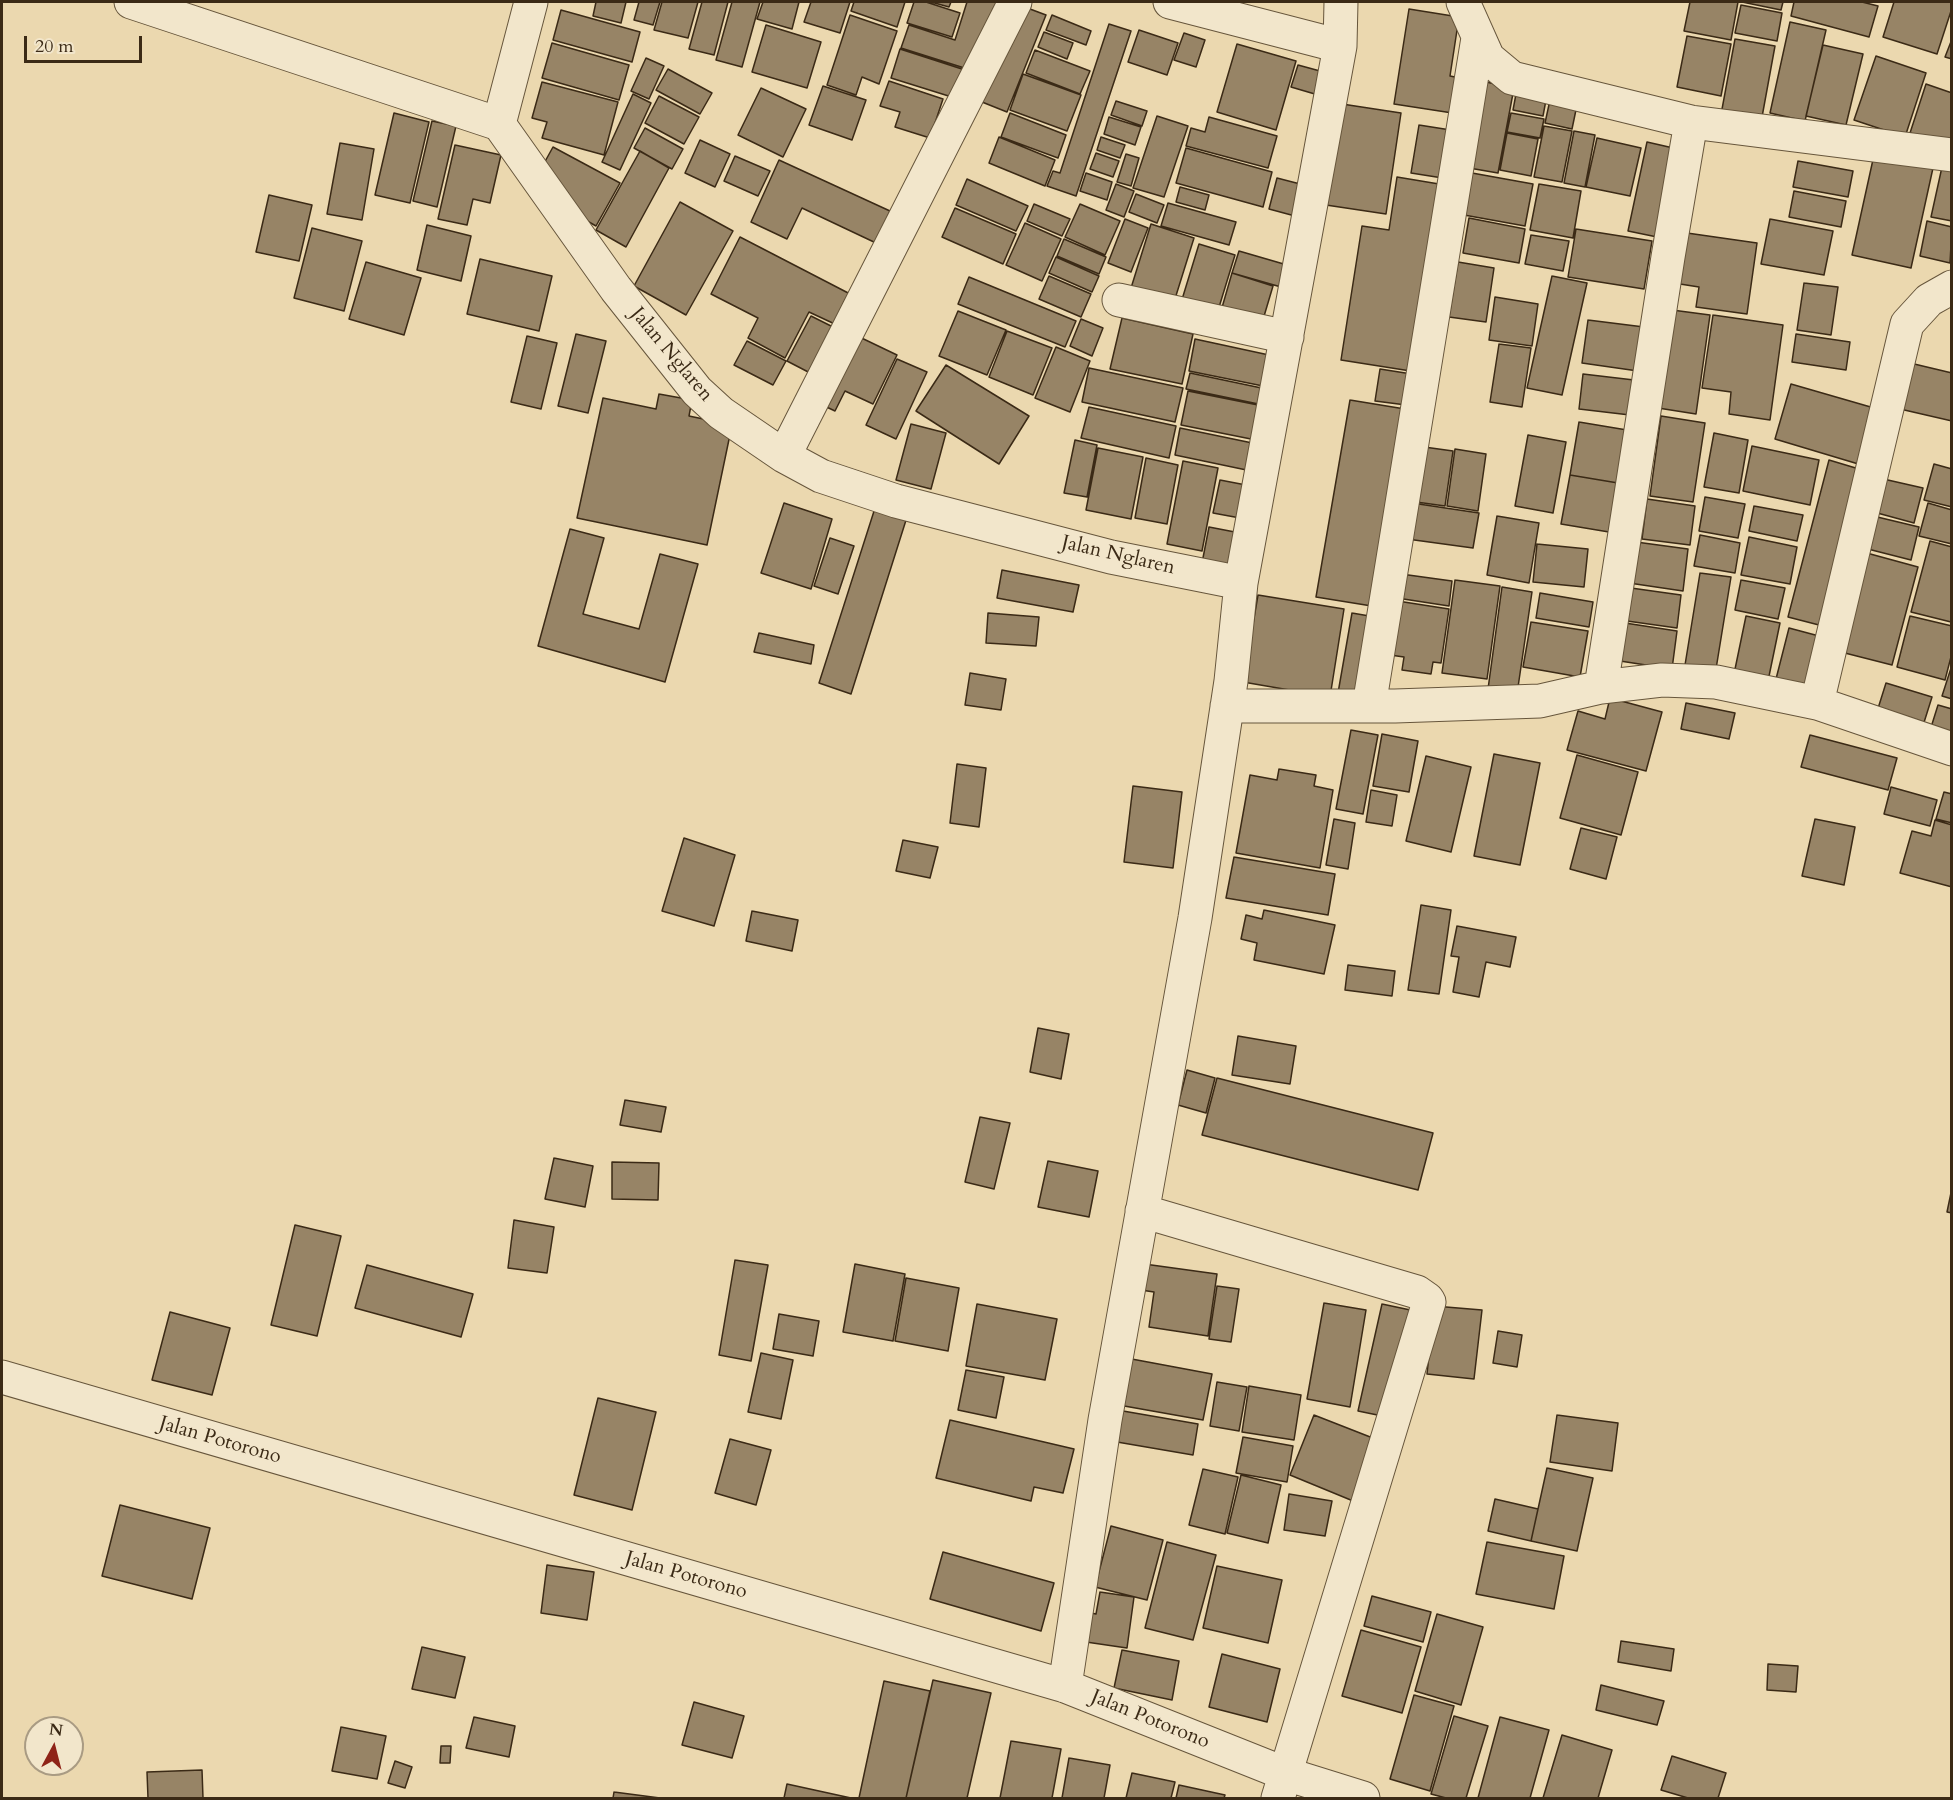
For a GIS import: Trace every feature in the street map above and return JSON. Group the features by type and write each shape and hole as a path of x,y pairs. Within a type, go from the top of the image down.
{"street":[{"path":"131,2 499,124 531,2"},
{"path":"784,456 1015,2"},
{"path":"1170,2 1340,46"},
{"path":"1463,2 1488,58 1512,78 1691,122 1952,155"},
{"path":"1065,1686 1105,1420 1195,918 1227,706 1241,584 1349,5"},
{"path":"1369,706 1478,38"},
{"path":"1601,687 1691,122"},
{"name":"Jalan Nglaren","path":"499,124 616,289 697,391 721,413 784,456 820,476 896,501 1111,557 1241,584"},
{"path":"1817,704 1907,324 1929,300 1952,286"},
{"path":"1119,300 1287,337"},
{"path":"1227,706 1369,706 1540,701 1601,687 1662,680 1716,682 1817,704 1952,748"},
{"path":"1142,1211 1417,1292 1429,1302 1282,1786"},
{"name":"Jalan Potorono","path":"2,1377 1065,1686 1282,1786 1363,1798"}],"building":[{"path":"596,2 626,2 621,23 593,16"},
{"path":"639,2 660,2 653,25 634,20"},
{"path":"662,2 698,2 688,38 654,30"},
{"path":"702,2 728,2 714,55 689,49"},
{"path":"732,2 760,2 742,67 716,60"},
{"path":"763,2 799,2 792,29 757,19"},
{"path":"811,2 850,2 840,33 804,22"},
{"path":"854,2 905,2 897,27 851,11"},
{"path":"914,2 926,2 960,13 952,37 907,23"},
{"path":"931,2 951,2 949,7"},
{"path":"967,2 1000,2 977,72 901,48 909,25 955,40"},
{"path":"1690,2 1738,2 1731,40 1684,31"},
{"path":"1742,2 1783,2 1781,10"},
{"path":"1794,2 1862,2 1878,6 1869,37 1791,16"},
{"path":"1894,2 1952,2 1937,54 1883,37"},
{"path":"1741,5 1782,13 1777,41 1735,33"},
{"path":"1022,6 1046,15 1007,112 982,102"},
{"path":"1409,9 1459,17 1450,76 1465,79 1459,114 1394,104"},
{"path":"561,10 640,32 632,62 553,40"},
{"path":"850,15 897,31 879,84 862,77 856,95 827,85"},
{"path":"1052,15 1091,31 1086,45 1046,30"},
{"path":"1790,22 1826,30 1805,121 1770,113"},
{"path":"1109,24 1131,31 1076,196 1047,186 1053,171 1060,173"},
{"path":"766,25 821,42 807,88 752,72"},
{"path":"1139,30 1178,43 1167,75 1128,62"},
{"path":"1044,32 1073,43 1067,59 1038,47"},
{"path":"1184,33 1205,40 1196,67 1174,60"},
{"path":"1687,36 1731,44 1721,96 1677,87"},
{"path":"1735,39 1775,46 1760,128 1720,120"},
{"path":"1952,39 1952,59 1945,57"},
{"path":"552,43 629,65 619,100 542,78"},
{"path":"1237,44 1296,61 1276,130 1217,112"},
{"path":"1823,45 1863,54 1846,125 1806,116"},
{"path":"900,49 965,70 955,98 891,78"},
{"path":"1035,50 1090,71 1080,94 1026,73"},
{"path":"1876,56 1926,73 1905,137 1854,120"},
{"path":"646,58 664,66 649,99 631,91"},
{"path":"1298,65 1331,74 1325,97 1291,87"},
{"path":"668,69 712,93 700,114 656,90"},
{"path":"1023,74 1081,95 1067,131 1010,110"},
{"path":"889,81 943,99 930,138 895,127 900,112 880,106"},
{"path":"542,82 618,102 604,155 542,138 547,122 532,118"},
{"path":"1486,82 1514,88 1498,173 1469,168"},
{"path":"1926,84 1952,93 1952,146 1910,133"},
{"path":"823,86 866,100 852,140 809,125"},
{"path":"761,88 806,109 783,157 738,135"},
{"path":"633,94 651,103 620,170 602,162"},
{"path":"1516,94 1546,100 1543,116 1513,110"},
{"path":"659,96 699,117 684,144 645,123"},
{"path":"1550,100 1577,105 1572,129 1545,123"},
{"path":"1116,101 1147,111 1142,126 1111,115"},
{"path":"1342,104 1401,113 1386,214 1326,205"},
{"path":"394,113 429,122 410,203 375,195"},
{"path":"1010,113 1066,135 1058,158 1001,137"},
{"path":"1511,113 1544,119 1540,138 1507,132"},
{"path":"1157,116 1188,126 1164,197 1133,188"},
{"path":"1109,117 1141,127 1135,145 1104,134"},
{"path":"1209,117 1277,136 1268,168 1186,146 1191,128 1205,132"},
{"path":"432,121 456,126 437,207 413,201"},
{"path":"1419,125 1457,131 1449,179 1411,173"},
{"path":"1544,126 1572,131 1562,182 1534,177"},
{"path":"645,128 683,149 672,169 634,148"},
{"path":"1574,131 1595,135 1585,187 1564,183"},
{"path":"1507,133 1538,139 1531,176 1500,170"},
{"path":"999,137 1055,160 1045,186 989,163"},
{"path":"1101,137 1125,145 1120,158 1097,150"},
{"path":"1597,138 1641,148 1630,196 1586,187"},
{"path":"700,140 730,154 715,187 685,173"},
{"path":"1647,142 1682,150 1662,238 1628,231"},
{"path":"340,143 374,149 362,220 327,214"},
{"path":"455,145 501,155 490,203 473,199 467,225 438,219"},
{"path":"553,147 620,183 596,226 561,206 568,193 537,176"},
{"path":"1186,148 1272,172 1263,207 1176,183"},
{"path":"640,151 669,168 626,247 596,230"},
{"path":"1096,153 1119,161 1113,177 1090,169"},
{"path":"1126,154 1139,158 1131,186 1117,182"},
{"path":"1874,155 1933,168 1911,268 1852,255"},
{"path":"735,156 770,171 758,196 724,181"},
{"path":"779,160 890,211 876,243 802,208 787,239 751,222"},
{"path":"1798,161 1853,171 1848,197 1793,187"},
{"path":"1942,167 1952,169 1952,221 1931,217"},
{"path":"1086,173 1112,182 1107,200 1080,191"},
{"path":"1472,173 1533,184 1525,226 1464,215"},
{"path":"1397,177 1445,185 1417,372 1341,360 1362,226 1389,230"},
{"path":"1277,178 1304,185 1295,216 1269,209"},
{"path":"967,179 1028,206 1016,231 956,205"},
{"path":"1116,184 1134,191 1124,217 1106,210"},
{"path":"1539,184 1581,191 1573,238 1530,230"},
{"path":"1180,187 1209,195 1205,210 1176,202"},
{"path":"1794,191 1846,201 1841,227 1789,217"},
{"path":"1136,194 1164,205 1157,223 1129,212"},
{"path":"269,195 312,205 299,261 256,252"},
{"path":"680,202 733,231 686,315 634,286"},
{"path":"1168,203 1236,222 1229,245 1161,226"},
{"path":"1034,204 1070,219 1062,236 1027,221"},
{"path":"1080,204 1120,221 1105,255 1065,237"},
{"path":"955,208 1016,234 1003,264 942,237"},
{"path":"1469,218 1525,229 1519,263 1463,253"},
{"path":"1125,219 1148,228 1131,272 1108,263"},
{"path":"1770,219 1833,231 1824,275 1761,264"},
{"path":"1927,221 1952,227 1950,263 1920,256"},
{"path":"1025,223 1061,239 1042,281 1006,265"},
{"path":"1151,224 1194,238 1174,302 1131,288"},
{"path":"427,225 471,236 461,281 417,270"},
{"path":"312,228 362,241 344,311 294,298"},
{"path":"1576,229 1652,241 1644,289 1568,277"},
{"path":"1687,233 1757,243 1747,314 1696,307 1699,287 1680,284"},
{"path":"1531,235 1569,241 1563,271 1525,264"},
{"path":"740,237 854,296 839,326 809,312 785,358 748,338 758,318 711,294"},
{"path":"1064,239 1106,257 1099,274 1057,256"},
{"path":"1199,244 1235,255 1216,317 1180,306"},
{"path":"1239,251 1294,267 1288,289 1232,273"},
{"path":"1056,257 1099,276 1092,292 1049,273"},
{"path":"480,259 552,276 539,331 467,314"},
{"path":"366,262 421,278 404,335 349,319"},
{"path":"1458,262 1494,268 1486,322 1449,317"},
{"path":"1232,273 1273,286 1262,323 1221,311"},
{"path":"1049,276 1091,294 1081,317 1039,299"},
{"path":"1552,276 1587,283 1562,395 1527,388"},
{"path":"969,277 1076,321 1065,347 958,304"},
{"path":"1804,283 1838,287 1831,335 1797,330"},
{"path":"1495,297 1538,304 1532,346 1489,340"},
{"path":"1672,310 1710,315 1696,414 1658,408"},
{"path":"958,311 1006,330 987,375 939,356"},
{"path":"1713,315 1783,325 1770,420 1729,414 1731,392 1702,388"},
{"path":"811,316 837,329 814,375 787,361"},
{"path":"1122,318 1193,334 1182,384 1110,369"},
{"path":"1081,319 1103,328 1092,356 1070,346"},
{"path":"1588,320 1644,327 1638,371 1582,363"},
{"path":"1007,331 1052,348 1033,395 989,377"},
{"path":"849,332 897,355 873,404 845,391 835,411 816,402"},
{"path":"576,334 606,341 588,413 558,406"},
{"path":"1796,334 1850,342 1846,370 1792,362"},
{"path":"527,336 557,343 541,409 511,402"},
{"path":"1195,339 1269,355 1263,386 1189,371"},
{"path":"747,341 786,361 773,385 734,365"},
{"path":"1499,344 1531,348 1522,407 1490,402"},
{"path":"1056,347 1090,361 1070,412 1035,398"},
{"path":"897,359 927,372 896,439 866,425"},
{"path":"1910,363 1952,373 1952,421 1900,409"},
{"path":"946,365 1029,416 999,464 916,411"},
{"path":"1089,368 1183,388 1175,422 1082,402"},
{"path":"1380,369 1418,375 1414,406 1375,401"},
{"path":"1190,373 1271,390 1268,406 1186,389"},
{"path":"1583,374 1634,380 1630,415 1579,409"},
{"path":"1791,384 1881,410 1865,466 1775,439"},
{"path":"1188,391 1268,407 1261,441 1181,425"},
{"path":"659,394 692,400 689,416 732,425 707,545 577,518 603,398 656,409"},
{"path":"1350,400 1411,410 1378,607 1316,597"},
{"path":"1089,407 1176,426 1169,458 1081,438"},
{"path":"1661,416 1705,423 1693,502 1650,496"},
{"path":"1579,422 1633,431 1624,484 1570,475"},
{"path":"911,424 946,433 931,489 896,480"},
{"path":"1180,428 1262,445 1256,472 1175,455"},
{"path":"1714,433 1748,440 1739,493 1704,487"},
{"path":"1528,435 1566,442 1553,513 1515,506"},
{"path":"1075,440 1097,445 1087,497 1064,493"},
{"path":"1417,446 1453,451 1445,506 1409,501"},
{"path":"1752,446 1819,460 1810,505 1743,491"},
{"path":"1098,448 1143,457 1131,519 1086,510"},
{"path":"1455,449 1486,454 1478,511 1447,506"},
{"path":"1146,458 1178,465 1167,524 1135,518"},
{"path":"1829,460 1859,469 1819,625 1788,617"},
{"path":"1183,461 1218,468 1202,551 1167,544"},
{"path":"1934,464 1952,469 1952,507 1924,500"},
{"path":"1570,475 1624,484 1615,533 1561,524"},
{"path":"1879,478 1923,488 1914,523 1870,511"},
{"path":"1220,480 1246,485 1240,518 1213,513"},
{"path":"1705,497 1745,504 1738,538 1699,531"},
{"path":"1647,499 1695,506 1690,545 1642,539"},
{"path":"784,503 832,519 811,589 761,573"},
{"path":"1412,503 1479,513 1473,548 1407,539"},
{"path":"1928,503 1952,510 1952,544 1919,536"},
{"path":"1754,506 1803,515 1797,541 1749,531"},
{"path":"875,508 907,517 851,694 819,683"},
{"path":"1869,515 1919,527 1911,560 1860,547"},
{"path":"1497,516 1539,523 1529,583 1487,575"},
{"path":"1209,527 1240,533 1233,569 1202,563"},
{"path":"570,529 604,538 583,614 639,629 660,554 698,564 665,682 538,646"},
{"path":"1700,535 1740,543 1735,573 1694,566"},
{"path":"1749,537 1797,547 1790,584 1741,575"},
{"path":"830,538 854,546 838,594 814,586"},
{"path":"1930,541 1952,547 1951,622 1911,612"},
{"path":"1636,542 1688,549 1683,591 1629,583"},
{"path":"1537,544 1588,549 1584,587 1533,582"},
{"path":"1863,552 1918,567 1892,665 1837,651"},
{"path":"1002,570 1079,585 1073,612 997,598"},
{"path":"1700,573 1731,577 1716,669 1685,665"},
{"path":"1401,574 1452,581 1449,606 1397,598"},
{"path":"1455,580 1500,586 1487,679 1442,673"},
{"path":"1741,580 1785,588 1778,619 1735,610"},
{"path":"1502,587 1532,592 1517,694 1488,689"},
{"path":"1631,588 1681,595 1677,628 1627,621"},
{"path":"1540,593 1593,602 1589,627 1536,618"},
{"path":"1258,595 1344,609 1330,697 1243,682"},
{"path":"1391,600 1449,609 1441,663 1433,662 1431,674 1402,670 1404,657 1383,654"},
{"path":"988,613 1039,617 1036,646 986,643"},
{"path":"1352,613 1381,618 1367,698 1338,693"},
{"path":"1746,616 1780,623 1768,681 1734,674"},
{"path":"1910,616 1952,626 1952,653 1945,680 1897,667"},
{"path":"1531,622 1588,631 1580,677 1523,667"},
{"path":"1625,623 1677,631 1672,669 1620,661"},
{"path":"1789,628 1819,636 1806,686 1776,679"},
{"path":"759,633 814,645 811,664 754,652"},
{"path":"1952,665 1952,699 1942,696"},
{"path":"970,673 1006,679 1001,710 965,705"},
{"path":"1886,683 1932,697 1921,732 1875,718"},
{"path":"1610,698 1662,712 1646,771 1567,750 1578,711 1605,719"},
{"path":"1686,703 1735,713 1729,739 1681,729"},
{"path":"1938,705 1952,709 1952,745 1928,737"},
{"path":"1351,730 1378,735 1363,814 1336,809"},
{"path":"1382,734 1418,741 1409,792 1373,786"},
{"path":"1810,735 1897,758 1888,790 1801,767"},
{"path":"1494,754 1540,763 1520,865 1474,856"},
{"path":"1577,755 1638,772 1621,835 1560,818"},
{"path":"1426,756 1471,767 1451,852 1406,841"},
{"path":"957,764 986,768 979,827 950,823"},
{"path":"1279,769 1316,775 1314,786 1333,790 1320,868 1236,853 1250,775 1277,780"},
{"path":"1133,786 1182,792 1173,868 1124,862"},
{"path":"1891,787 1937,800 1930,826 1884,814"},
{"path":"1371,790 1397,795 1392,826 1366,822"},
{"path":"1944,792 1952,794 1952,823 1936,819"},
{"path":"1334,819 1355,823 1348,869 1326,865"},
{"path":"1815,819 1855,827 1844,885 1802,876"},
{"path":"1935,820 1952,825 1952,887 1900,873 1912,831 1931,836"},
{"path":"1581,828 1617,837 1606,879 1570,869"},
{"path":"684,838 735,855 714,926 662,911"},
{"path":"903,840 938,847 930,878 896,871"},
{"path":"1234,857 1335,874 1328,915 1226,898"},
{"path":"1421,905 1451,910 1439,994 1408,990"},
{"path":"1264,910 1335,925 1324,974 1254,960 1257,943 1241,939 1246,915 1262,919"},
{"path":"752,911 798,920 792,951 746,941"},
{"path":"1457,926 1516,937 1510,967 1486,962 1479,997 1453,992 1459,957 1451,956"},
{"path":"1348,965 1395,971 1392,996 1345,990"},
{"path":"1038,1028 1069,1034 1061,1079 1030,1072"},
{"path":"1238,1036 1296,1046 1290,1084 1232,1075"},
{"path":"1187,1070 1215,1078 1206,1113 1178,1105"},
{"path":"1217,1078 1433,1133 1418,1190 1202,1135"},
{"path":"625,1100 666,1107 661,1132 620,1125"},
{"path":"980,1117 1010,1123 994,1189 965,1182"},
{"path":"554,1158 593,1166 585,1207 545,1199"},
{"path":"1048,1161 1098,1171 1089,1217 1038,1207"},
{"path":"612,1162 659,1163 658,1200 612,1199"},
{"path":"1952,1188 1952,1213 1947,1212"},
{"path":"514,1220 554,1227 547,1273 508,1268"},
{"path":"295,1225 341,1236 317,1336 271,1325"},
{"path":"735,1260 768,1265 751,1361 719,1355"},
{"path":"1137,1263 1217,1274 1208,1336 1149,1327 1154,1292 1134,1289"},
{"path":"855,1264 905,1274 893,1341 843,1332"},
{"path":"367,1265 473,1294 461,1337 355,1308"},
{"path":"906,1278 959,1288 948,1351 895,1341"},
{"path":"1217,1286 1239,1289 1231,1342 1209,1339"},
{"path":"1324,1303 1366,1310 1350,1407 1307,1399"},
{"path":"977,1304 1057,1319 1045,1380 966,1366"},
{"path":"1382,1304 1415,1311 1392,1418 1358,1411"},
{"path":"1434,1306 1482,1310 1474,1379 1427,1374"},
{"path":"170,1312 230,1328 212,1395 152,1380"},
{"path":"779,1314 819,1321 813,1356 773,1349"},
{"path":"1498,1331 1522,1335 1517,1367 1493,1363"},
{"path":"761,1353 793,1360 781,1419 748,1412"},
{"path":"1121,1357 1212,1374 1203,1420 1113,1404"},
{"path":"966,1370 1004,1377 996,1418 958,1410"},
{"path":"1217,1382 1247,1387 1239,1431 1210,1426"},
{"path":"1249,1386 1301,1395 1294,1440 1242,1432"},
{"path":"598,1398 656,1412 632,1510 574,1495"},
{"path":"1123,1411 1198,1424 1193,1455 1117,1442"},
{"path":"1314,1415 1383,1442 1358,1503 1290,1475"},
{"path":"1557,1415 1618,1423 1612,1471 1550,1462"},
{"path":"950,1420 1074,1449 1063,1493 1034,1487 1031,1501 936,1478"},
{"path":"1243,1437 1293,1446 1287,1482 1236,1473"},
{"path":"730,1439 771,1450 756,1505 715,1493"},
{"path":"1547,1468 1593,1478 1577,1551 1531,1541"},
{"path":"1203,1469 1238,1477 1225,1534 1189,1525"},
{"path":"1241,1475 1281,1485 1268,1543 1227,1533"},
{"path":"1289,1494 1332,1501 1325,1536 1284,1530"},
{"path":"1495,1499 1538,1509 1531,1541 1488,1531"},
{"path":"120,1505 210,1528 192,1599 102,1576"},
{"path":"1111,1526 1163,1540 1147,1600 1095,1587"},
{"path":"1167,1542 1216,1555 1193,1640 1145,1628"},
{"path":"1487,1542 1564,1556 1554,1609 1476,1594"},
{"path":"943,1552 1054,1583 1041,1631 930,1599"},
{"path":"547,1565 594,1572 587,1620 541,1613"},
{"path":"1217,1566 1282,1580 1268,1643 1203,1628"},
{"path":"1100,1592 1134,1597 1127,1648 1086,1642 1091,1613 1096,1614"},
{"path":"1372,1596 1431,1612 1423,1642 1364,1626"},
{"path":"1437,1614 1483,1627 1461,1705 1415,1691"},
{"path":"1361,1630 1421,1647 1402,1713 1342,1696"},
{"path":"1621,1641 1674,1649 1671,1671 1618,1662"},
{"path":"422,1647 465,1657 455,1698 412,1689"},
{"path":"1122,1650 1179,1661 1172,1700 1114,1688"},
{"path":"1222,1654 1280,1669 1267,1722 1209,1707"},
{"path":"1768,1664 1798,1666 1796,1692 1767,1690"},
{"path":"933,1680 991,1693 967,1798 906,1798"},
{"path":"884,1681 930,1691 906,1798 859,1798"},
{"path":"1601,1685 1664,1701 1657,1725 1596,1710"},
{"path":"1414,1695 1454,1706 1430,1791 1390,1779"},
{"path":"694,1702 744,1716 732,1758 682,1745"},
{"path":"1454,1716 1488,1726 1466,1798 1446,1798 1431,1794"},
{"path":"474,1717 515,1726 509,1757 466,1748"},
{"path":"1500,1717 1549,1730 1530,1798 1478,1798"},
{"path":"341,1727 386,1736 377,1779 332,1771"},
{"path":"1562,1735 1612,1750 1598,1798 1543,1798"},
{"path":"1011,1741 1061,1749 1052,1798 1000,1798"},
{"path":"441,1746 451,1746 450,1763 440,1763"},
{"path":"1672,1756 1726,1773 1718,1798 1688,1798 1661,1790"},
{"path":"1069,1758 1110,1765 1104,1798 1062,1798"},
{"path":"395,1761 412,1767 405,1788 388,1783"},
{"path":"202,1770 203,1798 148,1798 147,1772"},
{"path":"1132,1773 1175,1782 1171,1798 1126,1798"},
{"path":"787,1784 851,1798 784,1798"},
{"path":"1179,1785 1225,1795 1224,1798 1176,1798"},
{"path":"614,1792 660,1798 613,1798"}]}
